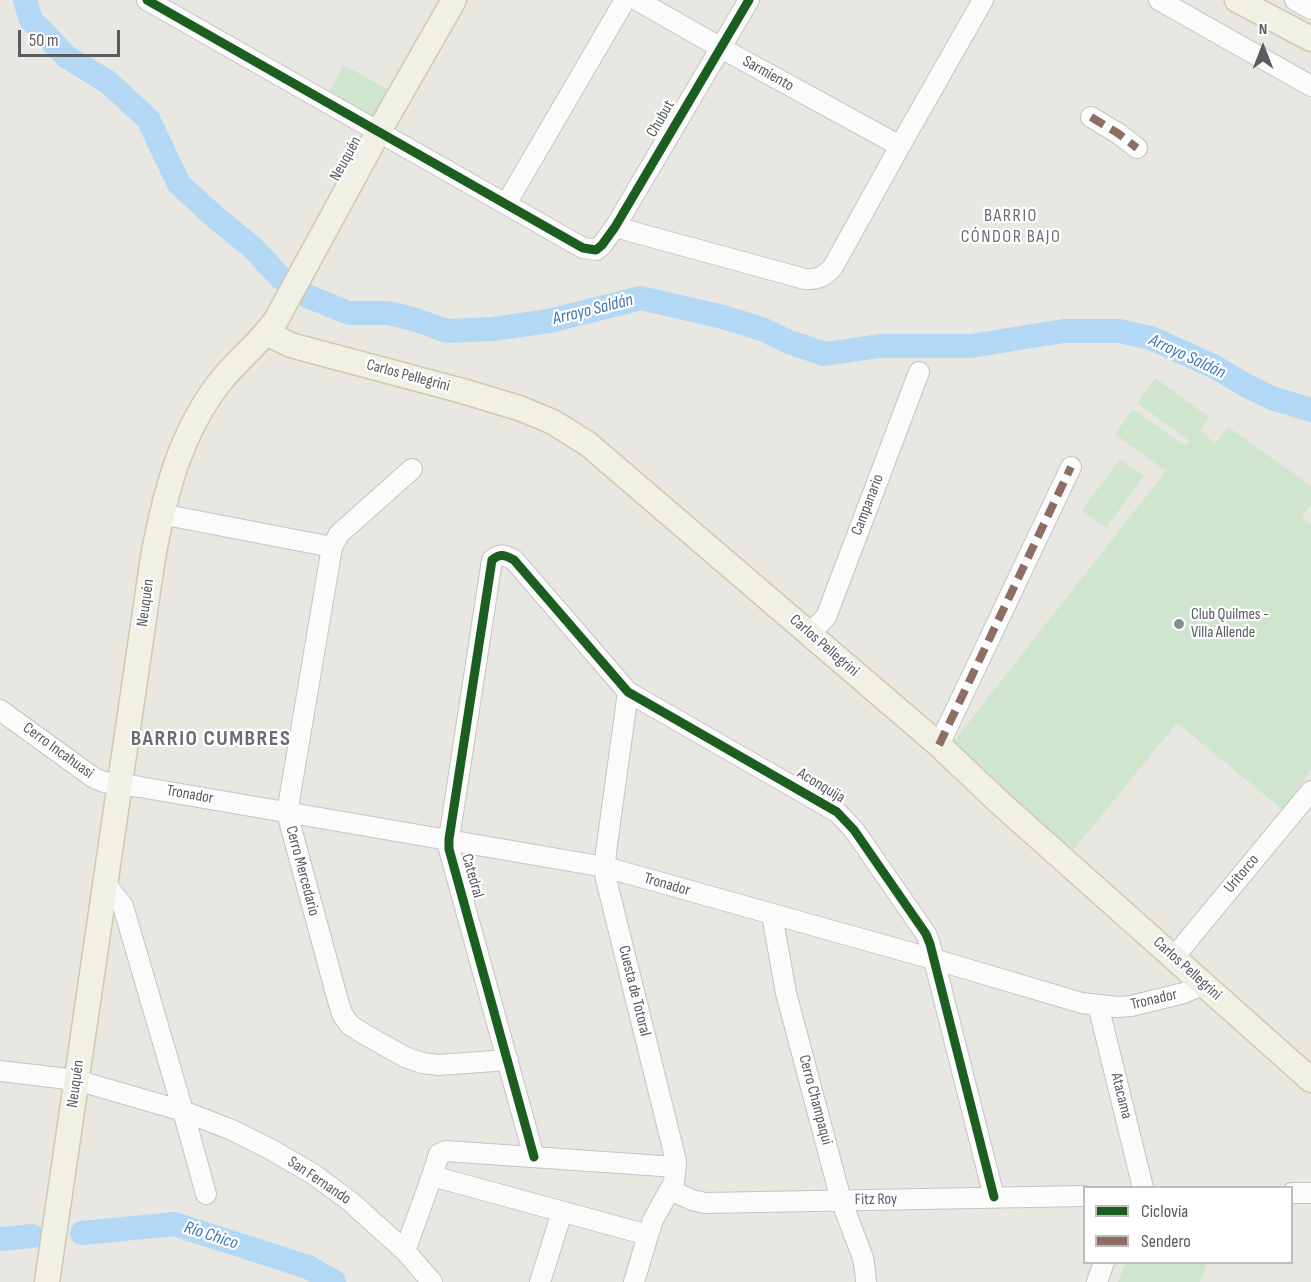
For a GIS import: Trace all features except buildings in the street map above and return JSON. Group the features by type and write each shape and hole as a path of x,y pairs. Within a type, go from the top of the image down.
{"main road":[{"name":"Neuquén","path":"47,1282 151,568 161,514 172,474 189,431 206,402 239,359 276,320 379,131 454,0"},
{"path":"1237,0 1311,39"},
{"name":"Carlos Pellegrini","path":"266,333 291,345 500,402 553,422 588,444 939,745 999,802 1311,1080"}],"street":[{"path":"158,3 506,204 625,0"},
{"name":"Sarmiento","path":"637,0 900,146"},
{"name":"Chubut","path":"506,204 583,248 596,250 602,245 615,227 749,0"},
{"path":"615,227 805,279 821,278 833,267 983,0"},
{"path":"1159,0 1311,86"},
{"path":"1294,0 1311,9"},
{"path":"1091,117 1137,148"},
{"name":"Campanario","path":"810,633 826,617 919,372"},
{"path":"939,745 1071,467"},
{"path":"161,514 332,547 339,534 412,469"},
{"name":"Cerro Mercedario","path":"332,547 287,813 342,1014 350,1025 364,1035 405,1057 422,1063 439,1065 508,1060"},
{"name":"Aconquija","path":"492,560 504,555 514,560 628,692 837,812 854,830 926,934 930,944 994,1197"},
{"name":"Catedral","path":"492,560 449,849 534,1157"},
{"name":"Cuesta de Totoral","path":"628,692 605,867 676,1161 674,1182 653,1220 636,1282"},
{"name":"Cerro Incahuasi","path":"5,720 94,778 120,784"},
{"name":"Tronador","path":"120,784 605,867 1082,1003 1117,1007 1131,1006 1184,993 1204,984"},
{"name":"Uritorco","path":"1174,957 1311,791"},
{"path":"105,883 123,906 206,1194"},
{"name":"Cerro Champaqui","path":"772,915 786,993 842,1200 863,1258 866,1282"},
{"name":"Atacama","path":"1098,1005 1143,1186"},
{"name":"San Fernando","path":"0,1071 76,1080 183,1111 232,1130 313,1174 351,1202 405,1251 432,1282"},
{"path":"405,1251 439,1154 446,1151 676,1167"},
{"path":"432,1176 648,1235"},
{"name":"Fitz Roy","path":"670,1190 705,1203 1083,1196"},
{"path":"1293,1193 1311,1193"},
{"path":"540,1282 562,1212"},
{"path":"1097,1282 1104,1264"}],"green space":[{"path":"344,65 399,96 379,131 324,101"},
{"name":"Club Quilmes - Villa Allende","path":"1155,378 1209,417 1200,430 1215,444 1228,427 1311,486 1311,505 1302,517 1311,525 1311,769 1283,810 1177,723 1070,854 950,746 1166,471 1115,434 1133,409 1185,446 1190,441 1137,403"},
{"path":"1120,459 1144,476 1106,528 1082,510"},
{"path":"1124,1264 1207,1264 1200,1282 1118,1282"}],"waterway":[{"name":"Arroyo Saldán","path":"25,0 31,20 67,57 108,82 148,119 179,184 253,248 280,277 307,296 349,313 388,313 447,331 493,329 549,321 641,298 723,317 762,329 789,342 825,354 879,346 971,346 1063,331 1119,331 1151,338 1215,367 1272,398 1311,410"},
{"name":"Río Chico","path":"82,1233 174,1224 308,1267 334,1282"},
{"name":"Río Chico","path":"0,1239 32,1236"}],"marked path":[{"path":"1091,117 1137,148"},
{"path":"939,745 1071,467"}],"cycle path":[{"path":"147,0 583,248 596,250 615,227 749,0"},
{"path":"534,1157 449,849 492,560 500,556 514,560 628,692 837,812 854,830 926,934 930,944 994,1197"}],"place":[{"name":"Club Quilmes - Villa Allende","path":"1179,624"}],"district":[{"name":"BARRIO CÓNDOR BAJO","path":"1011,226"},
{"name":"BARRIO CUMBRES","path":"211,739"}]}
